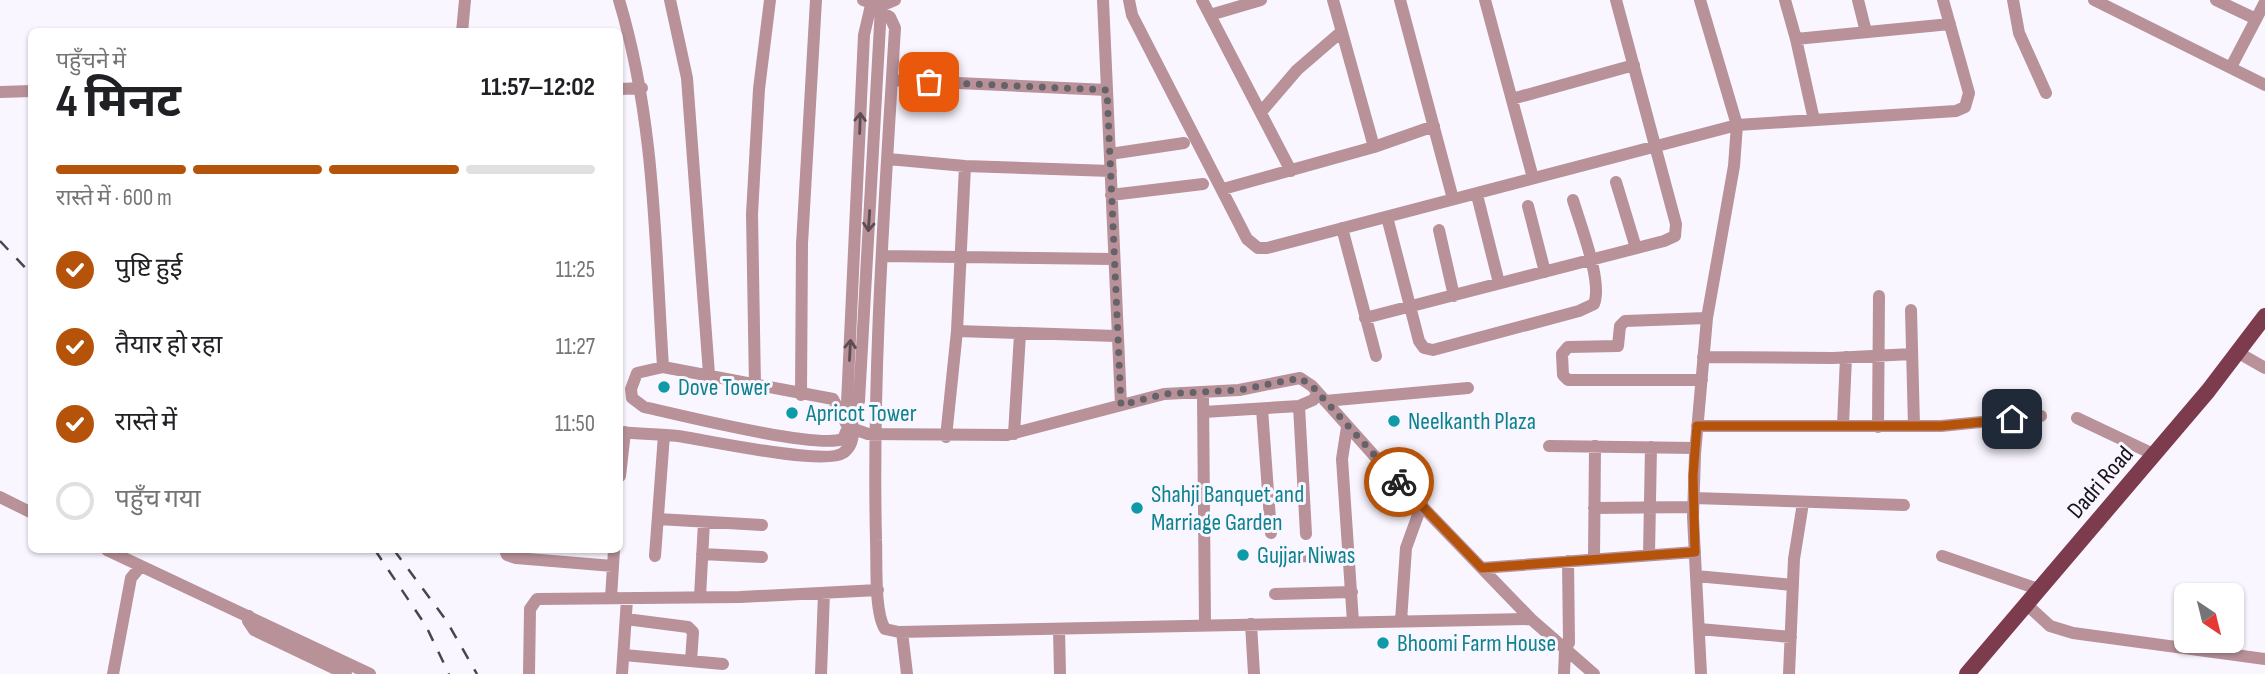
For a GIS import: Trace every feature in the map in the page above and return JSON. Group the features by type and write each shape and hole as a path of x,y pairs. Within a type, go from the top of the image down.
{"main road":[{"name":"Dadri Road","path":"1968,674 2265,316"}],"street":[{"path":"463,28 464,0"},
{"path":"619,0 626,46 642,88 647,127 663,366"},
{"path":"670,0 687,78 709,374"},
{"path":"755,386 752,214 759,89 770,0"},
{"path":"801,395 802,244 816,0"},
{"path":"874,6 895,0"},
{"path":"1103,0 1121,405"},
{"path":"1129,0 1132,15 1247,239 1258,248 1737,125 1945,113 1965,107 1969,93 1942,0"},
{"path":"1202,0 1291,171"},
{"path":"1210,15 1261,0"},
{"path":"1333,0 1374,146"},
{"path":"1400,0 1453,199"},
{"path":"1485,0 1533,178"},
{"path":"1366,318 1670,239 1677,229 1616,0"},
{"path":"1700,0 1737,125 1734,166 1707,318 1695,449 1693,503 1701,674"},
{"path":"1785,0 1814,120"},
{"path":"1858,0 1866,32"},
{"path":"2013,0 2019,33 2046,93"},
{"path":"2094,0 2265,85"},
{"path":"2216,0 2256,19"},
{"path":"2231,67 2265,2"},
{"path":"874,6 890,17 895,28 874,436 878,590 882,625 890,631 902,632 1531,619"},
{"path":"623,432 664,435 776,452 832,456 843,454 848,449 851,424 847,403 864,35 874,6"},
{"path":"1796,39 1950,24"},
{"path":"1261,112 1297,70 1341,32"},
{"path":"1512,99 1634,65"},
{"path":"892,80 1107,90"},
{"path":"623,89 642,88"},
{"path":"0,92 28,91"},
{"path":"1223,189 1291,171 1434,126"},
{"path":"1110,154 1184,143"},
{"path":"887,159 965,166 1111,171"},
{"path":"946,437 957,331 965,166"},
{"path":"1616,183 1636,248"},
{"path":"1111,195 1203,184"},
{"path":"1476,194 1499,284"},
{"path":"1387,217 1419,341 1428,350 1589,308 1596,299 1590,260 1573,200"},
{"path":"1528,205 1545,272"},
{"path":"1342,228 1376,356"},
{"path":"1439,230 1454,296"},
{"path":"883,256 1113,259"},
{"path":"1878,427 1880,296"},
{"path":"1911,310 1914,426"},
{"path":"1702,380 1571,380 1563,374 1562,354 1568,347 1618,346 1620,326 1625,321 1707,318"},
{"path":"957,331 1116,336"},
{"path":"1014,433 1020,334"},
{"path":"2237,352 2265,368"},
{"path":"1703,357 1912,354"},
{"path":"1843,425 1846,357"},
{"path":"851,424 843,439 804,440 654,409 636,402 632,398 631,389 637,373 663,366 801,395 833,399 851,424 874,436 946,437 1014,433 1177,392 1203,394 1239,390 1293,377 1305,381 1531,619 1594,674"},
{"path":"1204,412 1299,406 1321,397 1468,388"},
{"path":"1203,394 1205,626"},
{"path":"1299,406 1306,534"},
{"path":"1262,409 1271,533"},
{"path":"1697,426 1914,426 2040,416"},
{"path":"2077,418 2153,454"},
{"path":"1347,427 1342,459 1353,622"},
{"path":"655,556 664,435"},
{"path":"1549,446 1695,449"},
{"path":"1594,559 1595,446"},
{"path":"1649,555 1651,447"},
{"path":"0,497 28,511"},
{"path":"1594,508 1650,508 1693,503 1904,505"},
{"path":"1789,674 1793,585 1802,503"},
{"path":"1401,621 1406,548 1422,504"},
{"path":"658,519 762,525"},
{"path":"700,597 704,522"},
{"path":"1482,568 1695,552"},
{"path":"113,553 370,674"},
{"path":"506,553 516,558 612,566"},
{"path":"611,598 614,553"},
{"path":"702,554 762,557"},
{"path":"1276,557 1349,555"},
{"path":"1942,556 2038,589"},
{"path":"1564,674 1565,649 1569,643 1568,561"},
{"path":"113,674 131,578 141,566"},
{"path":"1696,576 1793,585"},
{"path":"529,674 532,603 544,598 626,599 878,590"},
{"path":"1275,594 1352,592"},
{"path":"821,674 824,593"},
{"path":"622,674 626,599"},
{"path":"2025,603 2043,621 2061,630 2265,659"},
{"path":"249,616 254,630 346,674"},
{"path":"626,619 688,627 693,632 691,661"},
{"path":"1251,624 1254,674"},
{"path":"1059,629 1060,674"},
{"path":"1699,629 1791,637"},
{"path":"902,632 907,674"},
{"path":"624,655 723,664"}],"railway":[{"path":"0,241 28,271"},
{"path":"377,553 426,626 449,674"},
{"path":"396,553 446,620 477,674"}],"way so far":[{"path":"929,82 1107,90 1121,405 1177,392 1203,394 1239,390 1293,377 1300,378 1312,386 1399,482"}],"place":[{"name":"Dove Tower","path":"664,387"},
{"name":"Apricot Tower","path":"792,413"},
{"name":"Neelkanth Plaza","path":"1394,421"},
{"name":"Shahji Banquet and Marriage Garden","path":"1137,508"},
{"name":"Gujjar Niwas","path":"1243,555"},
{"name":"Bhoomi Farm House","path":"1383,643"}],"route":[{"path":"1399,482 1482,568 1695,552 1693,475 1697,426 1941,426 2012,419"}]}
